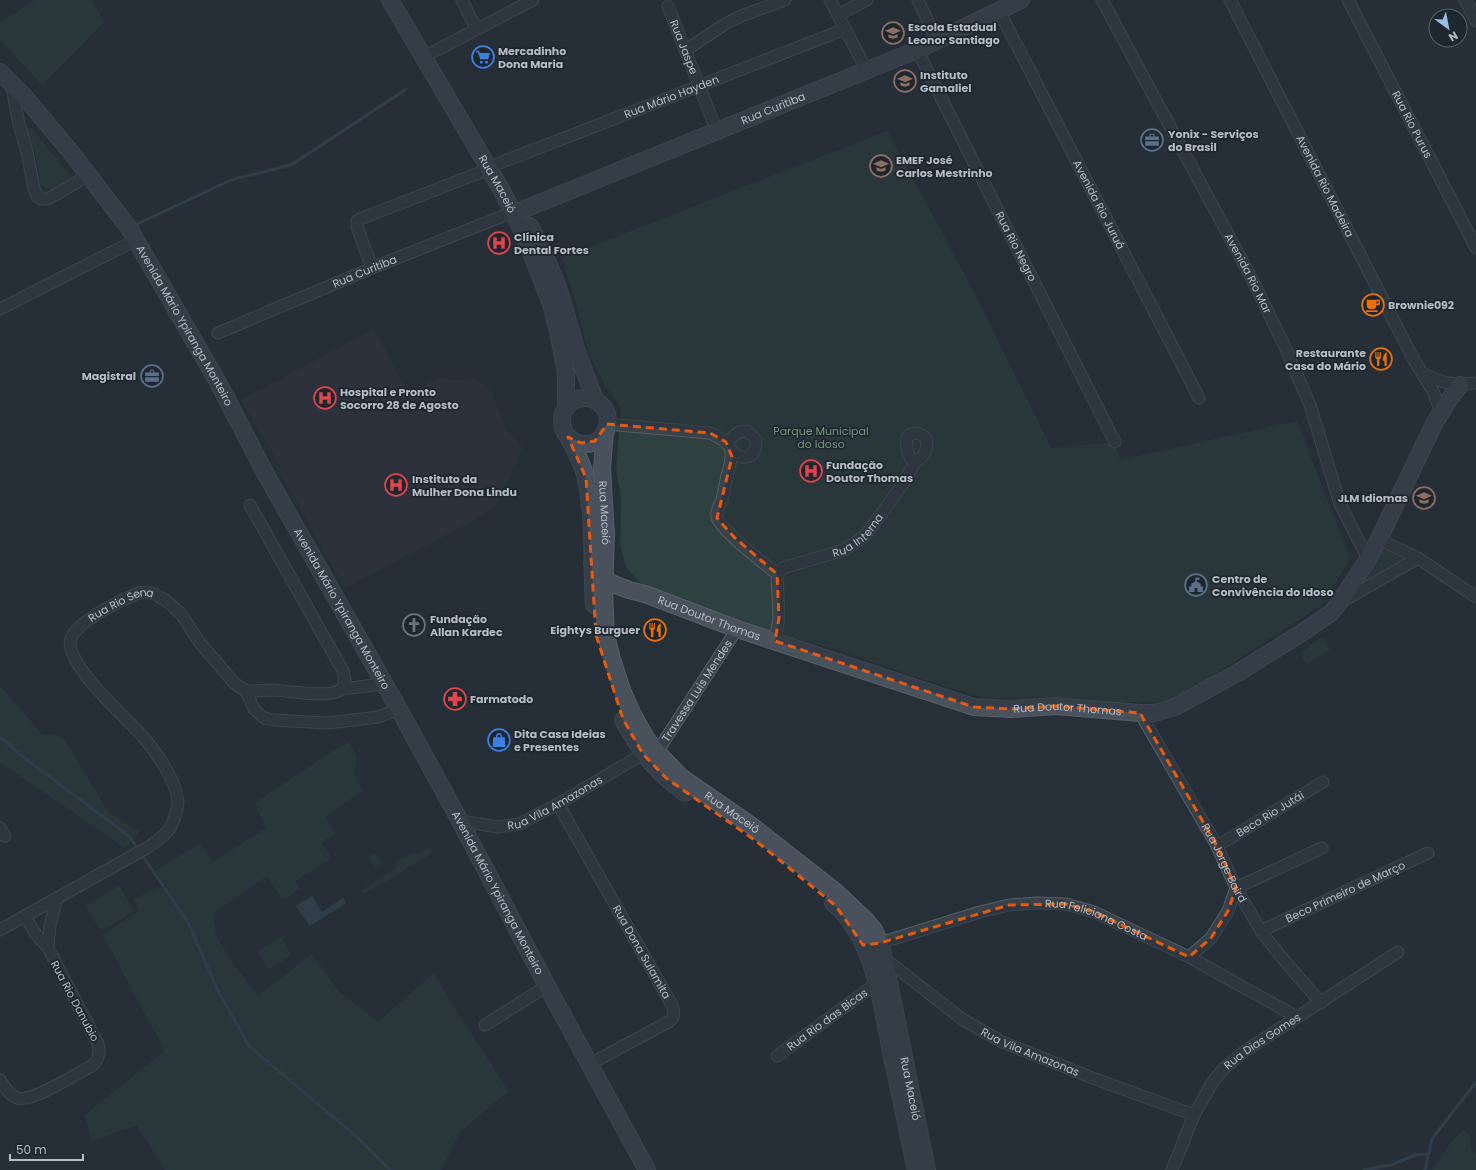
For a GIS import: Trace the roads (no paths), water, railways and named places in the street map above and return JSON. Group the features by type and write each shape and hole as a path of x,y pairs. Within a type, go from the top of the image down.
{"main road":[{"name":"Rua Maceió","path":"390,0 493,166"},
{"name":"Rua Maceió","path":"403,0 433,52 518,211 523,232 545,271 596,400"},
{"name":"Rua Curitiba","path":"518,211 918,50 1010,4"},
{"name":"Avenida Mário Ypiranga Monteiro","path":"4,80 24,96 89,174 120,215 136,240 220,386 268,477 460,821 547,986 648,1170"},
{"name":"Rua Maceió","path":"553,291 551,304 562,348 566,374 566,408"},
{"name":"Rua Doutor Thomas","path":"598,560 604,576 611,583 645,594 737,629 974,707 1010,709 1056,706 1155,713 1175,708 1239,672 1331,613 1380,539 1441,412 1460,385"},
{"path":"579,398 596,400 605,410 607,417 606,427 601,436 595,441 581,443 574,441 568,436 562,426 563,414 566,408 579,398"},
{"name":"Rua Maceió","path":"606,427 602,468 605,504 598,560 596,635 602,660 623,719 650,753 666,778 683,792 756,841 836,906 846,916 857,932 877,983 916,1170"},
{"name":"Rua Maceió","path":"568,436 586,478 598,560"},
{"name":"Rua Doutor Thomas","path":"598,560 645,594"},
{"name":"Rua Maceió","path":"604,576 606,635 612,659 622,690 646,738 650,753 681,777 752,826 835,891 866,920 874,930 882,951 927,1170"},
{"path":"604,602 619,592 629,590"}],"street":[{"path":"462,0 476,30"},
{"path":"433,52 533,0"},
{"path":"686,50 725,24 741,16 785,0"},
{"path":"830,0 867,71"},
{"path":"838,15 867,0"},
{"path":"918,0 937,41"},
{"name":"Avenida Rio Mar","path":"1102,0 1252,279 1285,346 1310,405 1340,504 1368,559"},
{"name":"Avenida Rio Madeira","path":"1230,0 1435,397 1441,412"},
{"name":"Rua Rio Purus","path":"1348,0 1476,248"},
{"path":"1465,0 1476,21"},
{"name":"Avenida Rio Juruá","path":"1010,4 1199,398"},
{"name":"Rua Jaspe","path":"668,6 717,132"},
{"name":"Rua Mário Hayden","path":"372,268 356,224 360,219 374,212 845,29"},
{"name":"Rua Rio Negro","path":"918,50 1115,442"},
{"path":"4,80 37,196 41,199 48,198 89,174"},
{"name":"Rua Curitiba","path":"218,333 372,268 518,211"},
{"path":"0,309 136,240"},
{"path":"1422,373 1437,380 1460,385 1476,383"},
{"path":"606,427 710,433 728,446 732,457 717,518 734,537 777,574"},
{"name":"Rua Interna","path":"777,574 783,568 844,550 865,536 897,492 914,464"},
{"path":"250,505 343,671 344,684 341,689"},
{"path":"1380,539 1418,558 1476,597"},
{"name":"Rua Doutor Thomas","path":"1339,603 1418,558"},
{"name":"Rua Doutor Thomas","path":"775,641 779,618 777,574"},
{"name":"Rua Rio Sena","path":"57,898 150,846 167,832 174,821 178,803 173,780 144,739 82,672 76,662 70,646 71,639 74,632 89,619 131,596 147,592 155,594 168,602 181,614 200,643 234,683 246,691 257,712 264,718 274,720 327,723 379,717 398,709"},
{"name":"Travessa Luis Mendes","path":"650,753 737,629"},
{"path":"246,691 274,690 317,694 337,692 341,689 384,684"},
{"name":"Rua Jorge Baird","path":"1140,713 1217,846 1236,888 1261,931 1321,1003"},
{"name":"Rua Vila Amazonas","path":"460,821 498,827 519,824 650,753"},
{"name":"Beco Rio Jutái","path":"1217,846 1323,782"},
{"name":"Rua Dona Sulamita","path":"558,804 674,1011 673,1018 670,1021 590,1064"},
{"path":"1189,957 1211,938 1228,911 1236,888 1322,848"},
{"name":"Beco Primeiro de Março","path":"1261,931 1428,853"},
{"path":"0,930 57,898"},
{"name":"Rua Rio Danubio","path":"48,948 50,926 57,898"},
{"name":"Rua Feliciana Costa","path":"863,945 882,951 980,912 1009,905 1037,903 1066,904 1094,912 1189,957 1297,1017"},
{"name":"Rua Rio Danubio","path":"0,1080 17,1098 25,1099 36,1096 93,1065 99,1057 100,1050 98,1044 48,948 35,933 25,916"},
{"name":"Rua Vila Amazonas","path":"882,951 962,1019 1002,1042 1090,1077 1194,1115"},
{"name":"Rua Dias Gomes","path":"1172,1170 1194,1115 1214,1080 1224,1068 1245,1051 1398,952"},
{"name":"Rua Rio das Bicas","path":"777,1056 877,983"},
{"path":"484,1025 547,986"}],"water":[{"path":"312,896 322,912 343,898 346,903 310,926 296,906"}],"waterway":[{"path":"133,226 231,180 291,165 405,90"},
{"path":"0,737 22,756 129,836 188,922 217,989 249,1046 357,1137 390,1170"},
{"path":"1425,1170 1432,1139 1476,1082"},
{"path":"1364,1170 1391,1165 1415,1155 1429,1154"}],"place":[{"name":"Escola Estadual Leonor Santiago","path":"893,33"},
{"name":"Mercadinho Dona Maria","path":"483,57"},
{"name":"Instituto Gamaliel","path":"905,81"},
{"name":"Yonix - Serviços do Brasil","path":"1152,140"},
{"name":"EMEF José Carlos Mestrinho","path":"881,166"},
{"name":"Clínica Dental Fortes","path":"499,243"},
{"name":"Brownie092","path":"1373,305"},
{"name":"Restaurante Casa do Mário","path":"1381,359"},
{"name":"Magistral","path":"152,376"},
{"name":"Hospital e Pronto Socorro 28 de Agosto","path":"325,398"},
{"name":"Fundação Doutor Thomas","path":"811,471"},
{"name":"Instituto da Mulher Dona Lindu","path":"396,485"},
{"name":"JLM Idiomas","path":"1424,498"},
{"name":"Centro de Convivência do Idoso","path":"1196,585"},
{"name":"Fundação Allan Kardec","path":"414,625"},
{"name":"Eightys Burguer","path":"655,630"},
{"name":"Farmatodo","path":"455,699"},
{"name":"Dita Casa Ideias e Presentes","path":"499,740"}],"park label":[{"name":"Parque Municipal do Idoso","path":"821,437"}]}
